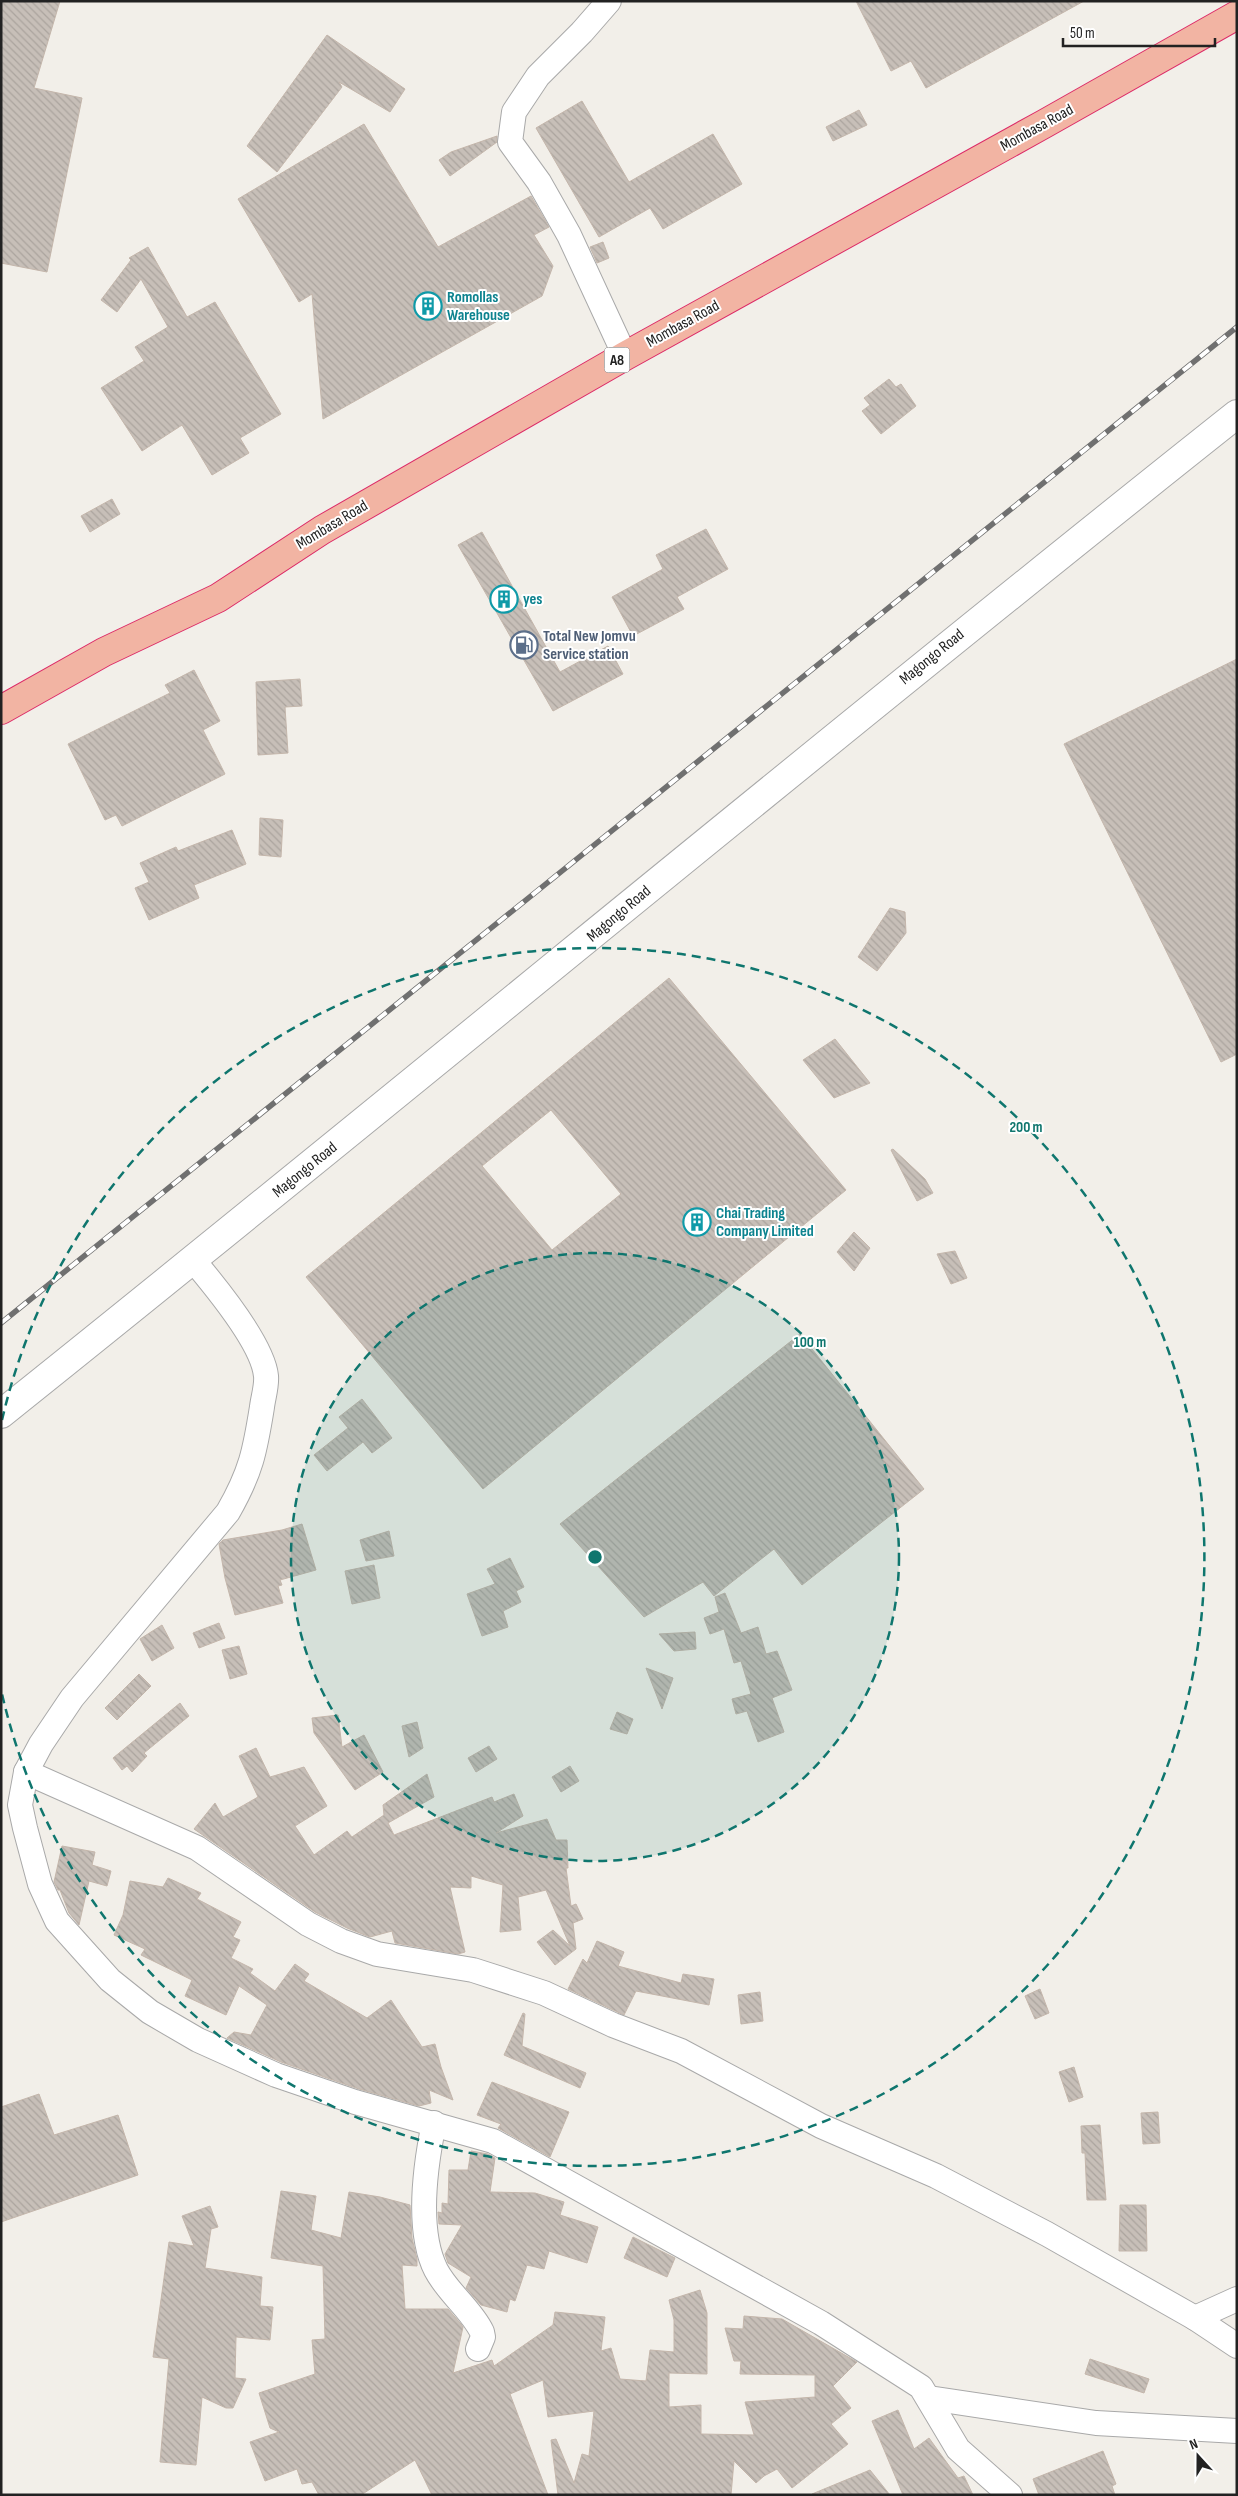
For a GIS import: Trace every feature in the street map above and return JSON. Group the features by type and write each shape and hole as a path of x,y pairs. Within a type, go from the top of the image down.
{"highway":[{"name":"Mombasa Road","path":"1,710 104,652 218,598 322,530 625,356 1237,15"}],"street":[{"path":"609,1 582,32 538,76 514,112 510,142 539,182 569,235 625,356"},
{"name":"Magongo Road","path":"1,1414 552,970 785,776 1237,414"},
{"path":"193,1260 249,1335 260,1356 266,1377 254,1456 244,1485 228,1512 72,1698 40,1744 26,1772 20,1805 40,1884 57,1921 110,1980 150,2012 190,2035 276,2075 355,2102 479,2136 526,2158 821,2323 921,2387 958,2449 1010,2495"},
{"path":"26,1772 197,1848 308,1924 341,1941 376,1954 473,1970 535,1990 613,2025 681,2051 821,2126 944,2180 1046,2234 1194,2318 1237,2346"},
{"path":"434,2123 429,2149 424,2234 436,2270 451,2294 482,2332 481,2344 478,2350"},
{"path":"1194,2318 1237,2299"},
{"path":"929,2398 1096,2423 1237,2431"}],"building":[{"path":"1,1 60,1 34,88 82,98 47,272 1,263"},
{"path":"856,1 1084,1 926,88 911,61 891,71"},
{"path":"327,35 405,89 390,112 339,82 342,87 277,172 247,146"},
{"path":"582,101 629,182 713,134 742,184 663,229 650,208 599,237 536,128"},
{"path":"859,110 867,125 833,141 826,127"},
{"path":"364,124 438,247 531,196 549,227 534,235 553,266 542,296 323,419 312,294 299,302 238,199"},
{"path":"497,136 497,142 450,176 439,160 451,152"},
{"path":"603,242 609,258 597,263 590,247"},
{"path":"148,247 187,317 215,302 281,414 240,438 249,453 212,475 182,425 142,451 101,388 144,361 135,347 168,327 141,279 117,312 101,300 131,260 129,258"},
{"path":"889,379 896,387 901,384 916,406 881,434 862,411 870,405 864,398"},
{"path":"112,499 120,514 90,532 81,516"},
{"path":"706,529 728,569 677,597 684,609 633,636 612,597 663,569 656,555"},
{"path":"482,532 560,672 608,646 623,674 553,711 458,545"},
{"path":"1237,659 1237,1054 1221,1062 1064,744"},
{"path":"194,670 220,721 203,730 225,774 122,826 116,815 105,820 68,744 170,693 165,685"},
{"path":"300,679 302,706 285,707 288,753 258,755 256,682"},
{"path":"260,818 283,820 281,857 259,855"},
{"path":"232,830 246,864 194,885 199,898 149,920 135,888 149,882 140,863 176,847 178,851"},
{"path":"890,908 905,912 906,933 877,971 858,957"},
{"name":"Chai Trading Company Limited","path":"669,978 846,1190 483,1489 306,1277","holes":["551,1110 621,1194 552,1250 482,1166"]},
{"path":"835,1039 870,1083 834,1098 803,1060"},
{"path":"893,1149 925,1179 933,1193 917,1201 891,1150"},
{"path":"854,1232 870,1248 854,1271 837,1252"},
{"path":"955,1251 967,1278 951,1284 937,1254"},
{"path":"800,1334 924,1489 802,1585 774,1549 714,1596 703,1582 644,1617 560,1524"},
{"path":"362,1399 392,1438 372,1453 363,1442 327,1471 314,1455 348,1428 339,1417"},
{"path":"302,1524 316,1570 280,1580 282,1585 278,1586 283,1603 235,1615 225,1578 219,1544 223,1540 282,1530"},
{"path":"389,1531 394,1556 366,1561 360,1540"},
{"path":"510,1558 524,1587 516,1591 521,1602 503,1611 508,1627 482,1636 467,1594 495,1584 487,1569"},
{"path":"374,1565 380,1598 352,1604 345,1571"},
{"path":"725,1593 741,1633 758,1627 766,1654 777,1651 792,1690 772,1698 784,1732 758,1742 747,1711 736,1714 732,1699 751,1694 741,1661 734,1663 724,1629 710,1634 704,1618 719,1612 715,1597"},
{"path":"219,1623 225,1638 199,1648 193,1633"},
{"path":"162,1625 174,1648 152,1661 140,1639"},
{"path":"695,1632 696,1649 674,1651 659,1634"},
{"path":"239,1646 247,1674 230,1679 222,1650"},
{"path":"646,1668 673,1678 662,1709"},
{"path":"139,1674 151,1686 117,1720 105,1708"},
{"path":"180,1703 189,1716 144,1753 147,1756 132,1772 127,1766 122,1770 113,1758"},
{"path":"617,1712 633,1719 627,1734 610,1729"},
{"path":"338,1715 342,1747 364,1735 383,1772 355,1790 314,1733 312,1718"},
{"path":"417,1722 423,1748 409,1757 402,1726"},
{"path":"489,1746 497,1759 476,1772 468,1758"},
{"path":"256,1748 270,1777 304,1767 327,1806 295,1826 314,1855 347,1831 352,1837 384,1815 383,1805 427,1774 434,1797 388,1823 394,1835 492,1797 494,1802 514,1794 523,1816 496,1833 547,1819 556,1840 567,1840 568,1868 566,1868 571,1906 576,1904 583,1919 573,1923 576,1949 555,1965 537,1942 553,1930 570,1946 546,1890 518,1897 521,1930 500,1932 503,1885 471,1876 471,1888 450,1887 465,1952 458,1954 395,1943 392,1931 370,1937 315,1912 194,1829 215,1803 223,1817 258,1797 239,1756"},
{"path":"570,1766 579,1781 561,1792 552,1777"},
{"path":"62,1846 95,1852 92,1865 111,1871 107,1886 89,1881 79,1925 69,1913 60,1890 58,1890 54,1882"},
{"path":"168,1878 201,1893 197,1899 241,1922 233,1937 240,1940 231,1958 253,1969 250,1973 275,1991 295,1964 309,1974 304,1981 367,2018 391,2000 422,2047 435,2044 453,2100 429,2090 431,2103 419,2106 359,2089 281,2062 227,2038 234,2032 251,2035 267,2005 239,1986 226,2015 185,1996 192,1980 141,1955 145,1949 114,1935 123,1915 130,1881 163,1887"},
{"path":"597,1941 624,1952 618,1966 681,1983 683,1974 714,1979 709,2005 636,1991 624,2015 568,1989 583,1959 587,1963"},
{"path":"1040,1989 1049,2013 1035,2019 1025,1996"},
{"path":"760,1992 763,2021 741,2024 738,1995"},
{"path":"523,2013 525,2014 522,2046 586,2073 580,2088 504,2055"},
{"path":"1074,2067 1083,2097 1069,2102 1059,2072"},
{"path":"492,2082 569,2112 550,2157 498,2128 501,2124 477,2115"},
{"path":"39,2094 54,2135 118,2115 138,2175 1,2222 1,2107"},
{"path":"1158,2112 1160,2143 1143,2144 1141,2113"},
{"path":"1100,2125 1106,2200 1087,2200 1085,2153 1082,2153 1081,2126"},
{"path":"471,2151 488,2154 495,2158 490,2192 535,2193 564,2202 560,2215 598,2227 587,2263 549,2251 544,2269 527,2265 515,2301 510,2299 507,2312 481,2305 466,2288 471,2277 448,2263 445,2254 462,2225 439,2224 438,2212 442,2213 442,2203 448,2204 449,2170 468,2170"},
{"path":"281,2191 316,2196 311,2230 341,2238 349,2192 380,2197 410,2205 412,2238 417,2266 402,2265 405,2309 448,2309 461,2324 463,2327 453,2373 492,2360 494,2366 553,2325 555,2312 605,2317 601,2351 611,2348 620,2379 646,2381 650,2350 674,2352 674,2320 669,2300 700,2290 707,2313 707,2374 669,2373 669,2407 701,2405 701,2434 754,2435 745,2402 815,2397 815,2375 740,2374 741,2361 734,2361 725,2328 743,2329 744,2316 782,2319 857,2362 833,2386 851,2408 831,2424 848,2444 792,2488 777,2469 756,2483 734,2461 731,2495 558,2495 551,2440 556,2439 574,2483 582,2454 589,2456 594,2411 548,2417 543,2380 510,2394 548,2495 432,2495 415,2460 361,2495 319,2495 312,2482 302,2484 297,2469 265,2481 250,2442 279,2432 270,2428 259,2393 315,2374 312,2340 325,2339 323,2266 271,2258"},
{"path":"1120,2205 1146,2205 1147,2251 1119,2251"},
{"path":"210,2206 218,2227 211,2229 205,2268 262,2277 260,2306 273,2307 270,2340 236,2337 235,2378 246,2379 233,2408 226,2408 202,2397 196,2465 160,2462 169,2359 153,2357 169,2242 194,2246 182,2216"},
{"path":"633,2237 675,2258 667,2277 624,2258"},
{"path":"1090,2359 1149,2379 1144,2393 1085,2374"},
{"path":"898,2410 914,2449 929,2438 958,2478 964,2476 973,2495 903,2495 872,2421"},
{"path":"1103,2451 1116,2484 1112,2486 1115,2495 1039,2495 1033,2479"},
{"path":"870,2470 890,2495 812,2495 812,2494"}],"railway":[{"path":"1,1323 1237,327"}],"place":[{"name":"Romollas Warehouse","path":"428,306"},
{"name":"yes","path":"504,599"},
{"name":"Total New Jomvu Service station","path":"524,645"},
{"name":"Chai Trading Company Limited","path":"697,1222"}]}
